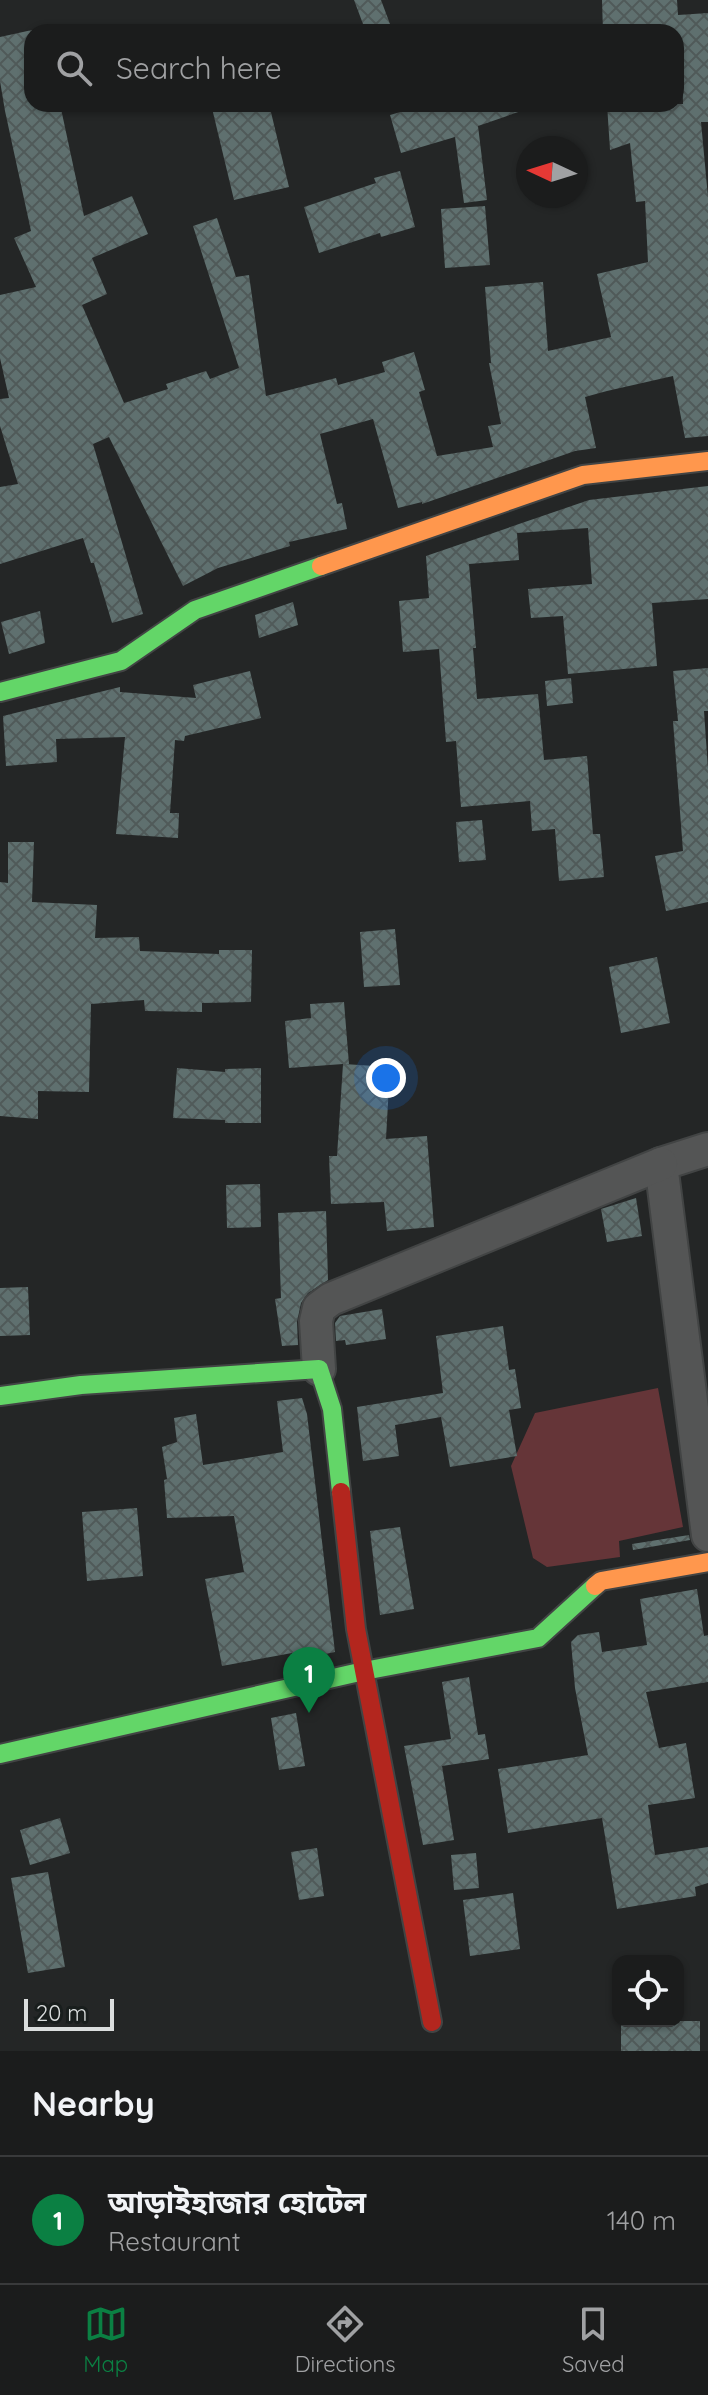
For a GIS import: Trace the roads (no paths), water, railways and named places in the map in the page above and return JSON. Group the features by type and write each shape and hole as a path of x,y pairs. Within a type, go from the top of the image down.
{"street":[{"path":"0,692 121,661 195,610 583,475 708,461"},
{"path":"432,2022 356,1629 332,1409 319,1369 316,1321 319,1308 331,1299 661,1164 708,1149"},
{"path":"661,1164 708,1535"},
{"path":"0,1396 81,1385 319,1369"},
{"path":"0,1754 364,1671 538,1638 601,1581 708,1562"}],"place":[{"name":"আড়াইহাজার হোটেল","path":"309,1713"}]}
